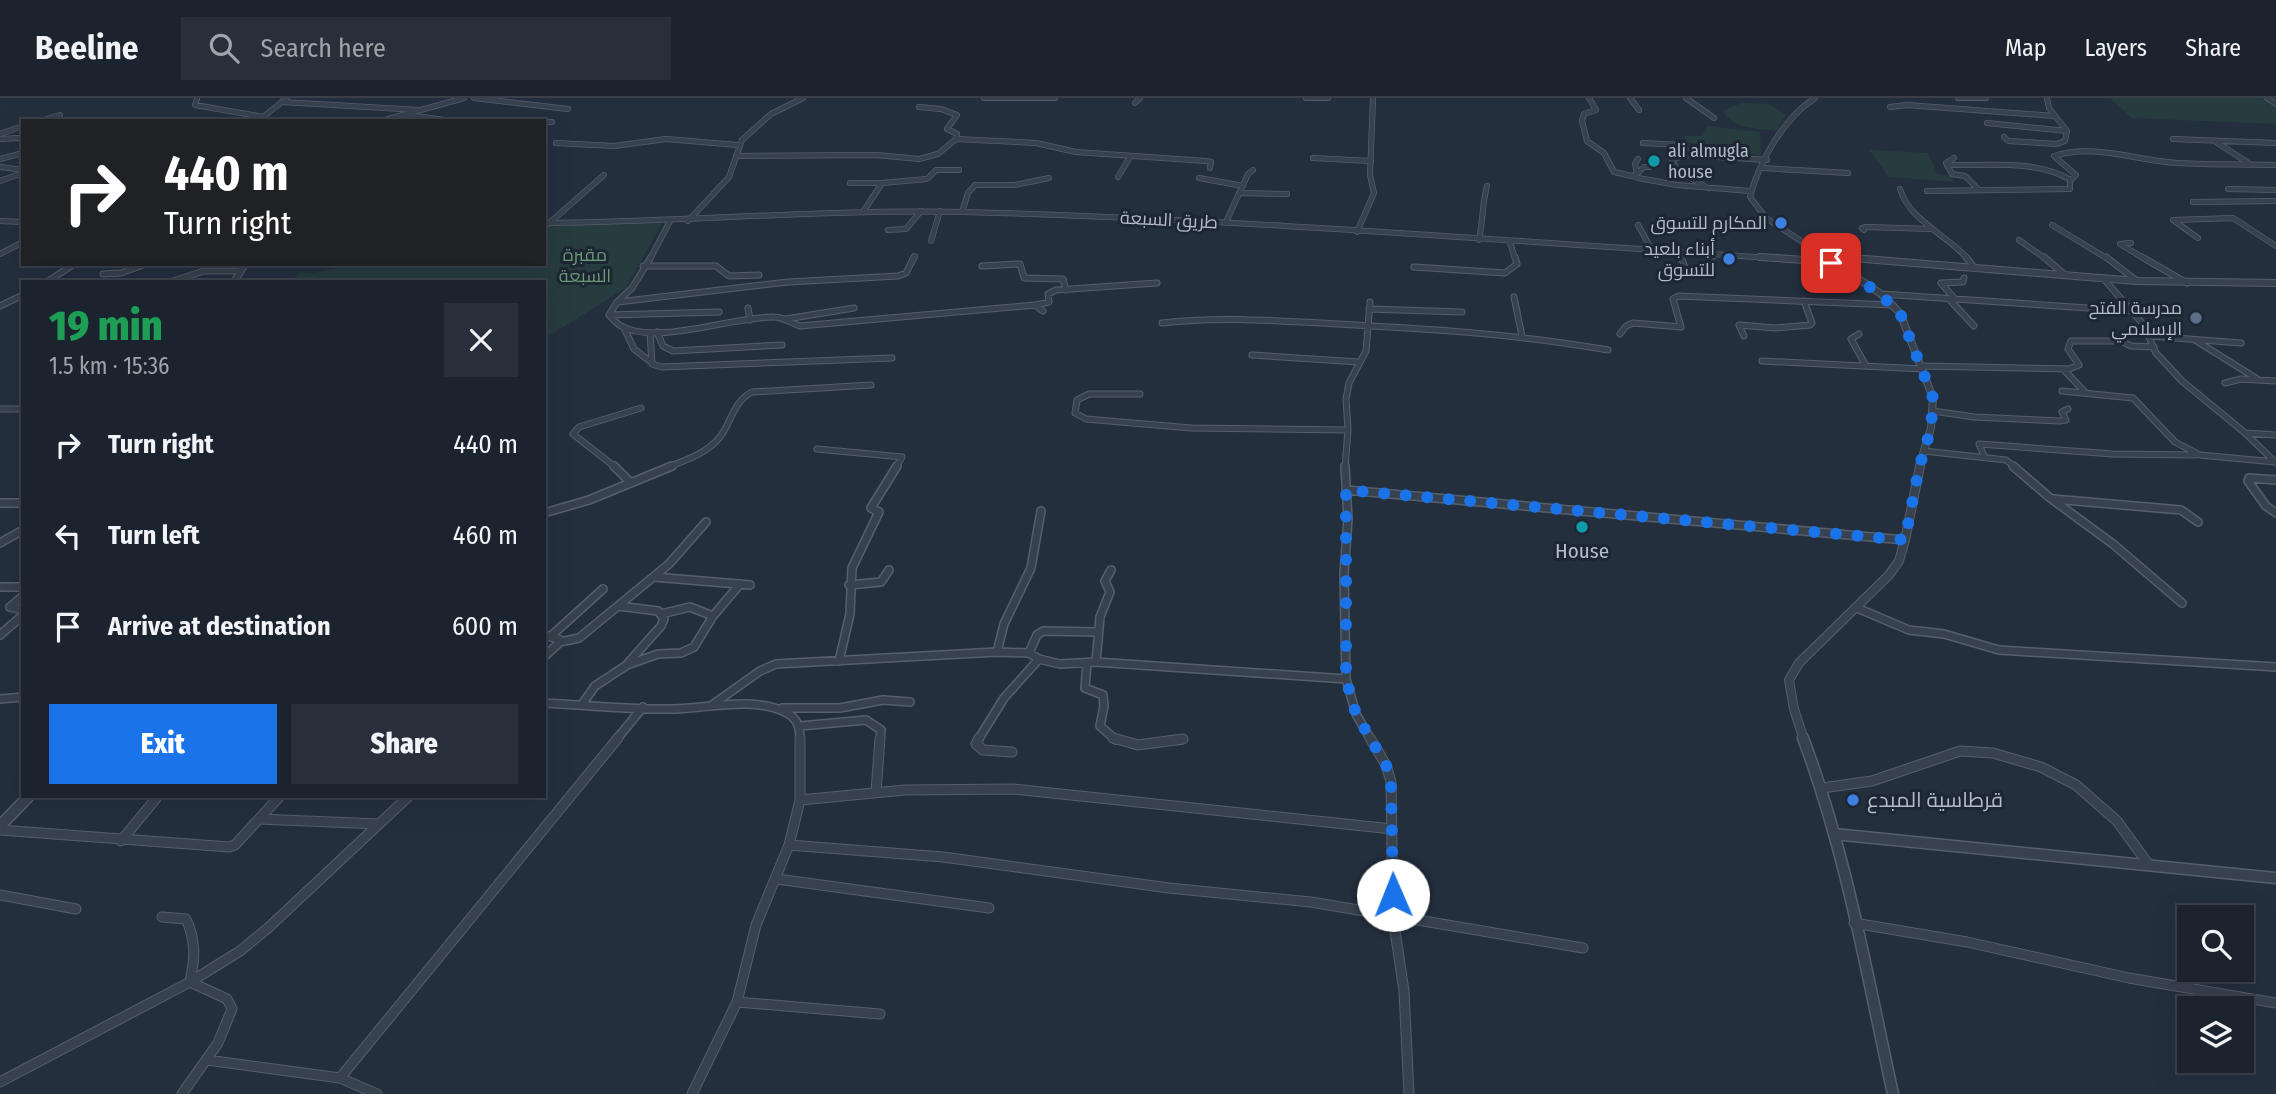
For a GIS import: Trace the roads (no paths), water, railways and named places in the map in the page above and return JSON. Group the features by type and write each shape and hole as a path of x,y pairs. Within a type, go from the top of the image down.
{"street":[{"path":"261,119 287,98"},
{"path":"406,117 419,110 464,98"},
{"path":"474,98 568,109"},
{"path":"688,221 729,177 738,145 771,114 803,98"},
{"path":"984,98 1055,98"},
{"path":"1135,103 1140,98"},
{"path":"1306,98 1328,98"},
{"path":"1357,233 1374,193 1370,184 1373,98"},
{"path":"1589,98 1596,110 1584,114 1582,121 1587,141 1606,153 1614,172 1708,188 1750,191"},
{"path":"1630,98 1639,110"},
{"path":"1686,98 1714,118"},
{"path":"1815,98 1793,116 1749,197 1757,209 1821,258 1893,304 1904,321 1933,398 1933,411 1899,561 1857,608 1799,663 1789,680 1834,834 1893,1094"},
{"path":"1958,98 1986,98"},
{"path":"2004,137 2008,141 2057,144 2067,139 2067,131 2049,108 2047,98"},
{"path":"2267,98 2276,104"},
{"path":"197,99 195,106 264,117"},
{"path":"282,102 419,110"},
{"path":"1890,107 1907,105 2055,117"},
{"path":"736,156 876,155 891,159 927,159 942,152 956,139 957,134 947,130 957,115 946,110 919,107"},
{"path":"47,119 60,115"},
{"path":"406,117 431,119"},
{"path":"546,122 552,122"},
{"path":"1987,123 2067,131"},
{"path":"0,136 21,127"},
{"path":"0,136 19,138"},
{"path":"556,143 614,146 666,139 738,145"},
{"path":"956,139 1036,143 1076,152 1206,161 1210,162 1210,168"},
{"path":"2173,139 2276,143"},
{"path":"2215,141 2251,164"},
{"path":"1643,143 1682,145 1692,156"},
{"path":"1927,191 2071,188 2071,180 2076,174 2055,154 2088,152 2179,163 2276,165"},
{"path":"0,159 21,154"},
{"path":"1708,188 1688,177 1672,163 1674,158 1692,156 1768,160"},
{"path":"1118,177 1130,157"},
{"path":"1313,158 1371,161"},
{"path":"1954,158 1946,162 1952,174 1965,176 1978,189"},
{"path":"1635,175 1635,162 1638,159"},
{"path":"1947,165 1979,167 1998,164 2044,169 2071,180"},
{"path":"0,166 21,171"},
{"path":"1635,175 1644,167 1650,167"},
{"path":"1763,168 1848,173"},
{"path":"850,183 927,179 936,170 960,170"},
{"path":"1226,222 1253,170"},
{"path":"0,181 21,172"},
{"path":"546,224 604,176"},
{"path":"962,212 968,192 975,185 1017,185 1049,177"},
{"path":"1199,178 1243,186"},
{"path":"863,212 882,183"},
{"path":"1479,240 1484,217 1482,203 1487,186"},
{"path":"1900,189 1924,224 1943,235 1974,267"},
{"path":"2228,189 2276,190"},
{"path":"1239,193 1287,194"},
{"path":"2193,202 2276,201"},
{"path":"888,230 906,229 921,211"},
{"path":"931,241 940,211"},
{"name":"طريق السبعة","path":"546,224 940,211 1226,222 1357,233 1821,258"},
{"path":"2199,238 2173,220 2233,218 2276,246"},
{"path":"0,221 21,222"},
{"path":"609,315 617,302 632,288 670,221"},
{"path":"1638,225 1651,250"},
{"path":"2052,225 2071,239 2097,250 2137,281"},
{"path":"1864,230 1862,228 1866,227 1934,229"},
{"path":"2019,240 2065,275"},
{"path":"1414,267 1505,272 1516,267 1510,242"},
{"path":"0,254 21,243"},
{"path":"2131,243 2120,244 2188,284"},
{"path":"1679,252 1687,273"},
{"path":"1710,273 1712,254"},
{"path":"617,302 788,282 898,276 906,273 915,256"},
{"path":"1821,258 2188,284 2276,283"},
{"path":"1821,258 1834,261 1851,259"},
{"path":"1834,261 1845,271"},
{"path":"982,265 1020,264 1024,278 1063,279 1066,290"},
{"path":"643,266 704,265 721,268 729,276 759,275"},
{"path":"50,280 71,266"},
{"path":"103,274 121,273 140,266"},
{"path":"235,280 244,266"},
{"path":"176,280 204,271 242,271"},
{"path":"1964,278 1964,282 1941,283 1974,326"},
{"path":"2103,278 2132,311 2154,347 2182,382 2244,432 2275,463"},
{"path":"785,319 800,327 1035,305 1049,302 1049,292 1157,283"},
{"path":"1881,295 2132,311"},
{"path":"0,306 21,296"},
{"path":"1620,334 1626,326 1633,323 1681,327 1673,299 1676,296 1893,304"},
{"path":"1514,297 1522,336"},
{"path":"1744,336 1739,325 1775,328 1812,323 1804,300"},
{"path":"1035,305 1043,310"},
{"path":"1409,1094 1404,991 1393,916 1391,782 1386,765 1356,714 1346,679 1347,391 1366,351 1369,306 1462,312"},
{"path":"748,308 750,320"},
{"path":"609,315 615,325 625,330 653,332 773,317 785,319 854,308"},
{"path":"609,315 719,312"},
{"path":"1161,323 1207,318 1522,336 1608,350"},
{"path":"625,330 630,345 637,354 655,366 674,368 892,358"},
{"path":"653,332 663,346 673,351 782,345"},
{"path":"652,362 653,332"},
{"path":"1859,334 1851,339 1866,366"},
{"path":"2149,336 2241,343"},
{"path":"2194,339 2259,380"},
{"path":"1762,361 1922,368 2063,369 2079,366 2068,349 2071,341 2121,341 2131,346 2154,347"},
{"path":"1252,355 1359,362"},
{"path":"2063,369 2084,391"},
{"path":"2225,383 2241,379 2276,381"},
{"path":"546,512 589,500 706,450 726,427 731,412 748,394 871,385"},
{"path":"2062,391 2129,396 2138,400 2175,442 2200,455"},
{"path":"1140,394 1089,394 1077,400 1075,412 1086,419 1191,428 1348,430"},
{"path":"631,483 603,455 573,434 579,427 641,408"},
{"path":"0,409 21,409"},
{"path":"1933,411 1974,417 2064,421 2063,410 2068,409"},
{"path":"2244,432 2276,435"},
{"path":"1984,456 1979,444 2113,454 2200,455 2275,463"},
{"path":"817,449 898,454 902,457 871,508 879,512 858,551 849,585 850,614 839,661"},
{"path":"1924,451 2006,460 2052,499 2113,544 2182,603"},
{"path":"2276,480 2253,478 2248,481 2266,506 2276,513"},
{"path":"1346,490 1905,540"},
{"path":"2052,499 2093,500 2181,510 2198,522"},
{"path":"0,503 21,503"},
{"path":"997,652 1000,632 1008,611 1025,584 1036,552 1041,511"},
{"path":"546,655 560,642 579,638 653,577 686,549 706,522"},
{"path":"0,543 21,531"},
{"path":"849,585 882,582 889,569"},
{"path":"1111,570 1105,581 1110,592 1100,617 1085,688 1104,695 1105,704 1100,726 1107,734 1127,744 1150,746 1183,739"},
{"path":"653,577 750,585"},
{"path":"583,703 595,686 627,665 650,656 681,653 694,647 713,616 740,584"},
{"path":"0,587 21,587"},
{"path":"560,642 548,636 603,589"},
{"path":"21,598 10,607 21,611"},
{"path":"618,606 658,611 664,619 627,665"},
{"path":"661,614 690,607 713,616"},
{"path":"1857,608 1909,630 1944,634 1999,650 2276,667"},
{"path":"0,635 21,614"},
{"path":"1029,653 1037,635 1043,631 1098,632"},
{"path":"711,706 761,671 776,664 997,652 1029,653 1039,659 1060,664 1091,663 1346,679"},
{"path":"1012,752 983,750 976,744 985,723 998,704 1039,659"},
{"path":"0,699 21,697"},
{"path":"546,703 673,709 746,705 775,708 857,706 883,700 909,702"},
{"path":"857,706 866,720 881,730 876,792"},
{"path":"340,1078 643,708"},
{"path":"695,1093 737,1002 756,925 778,878 800,800 800,726 790,714 775,708"},
{"path":"800,726 866,720"},
{"path":"1822,789 1840,789 1873,781 1953,752 1980,750 2006,755 2048,769 2082,789 2131,833 2149,864"},
{"path":"800,800 876,792 1014,789 1392,830"},
{"path":"0,828 27,798"},
{"path":"121,841 156,798"},
{"path":"0,828 121,841 229,847 235,845 278,798"},
{"path":"0,1082 190,982 240,951 407,798"},
{"path":"259,819 378,824"},
{"path":"1834,834 2276,878"},
{"path":"789,845 943,857 1169,888 1311,902 1583,948"},
{"path":"778,878 989,908"},
{"path":"0,895 76,909"},
{"path":"162,916 186,919 190,926 197,956 190,982"},
{"path":"1854,923 1967,942 2130,978 2276,1003"},
{"path":"182,1094 207,1060 229,1020 232,1009 228,999 190,982"},
{"path":"737,1002 880,1014"},
{"path":"207,1060 340,1078 377,1094"}],"place":[{"name":"ali almugla house","path":"1654,161"},
{"name":"المكارم للتسوق","path":"1781,223"},
{"name":"أبناء بلعيد للتسوق","path":"1729,259"},
{"name":"مدرسة الفتح الإسلامي","path":"2196,318"},
{"name":"House","path":"1582,527"},
{"name":"قرطاسية المبدع","path":"1853,800"}],"park label":[{"name":"مقبرة السبعة","path":"585,265"}]}
